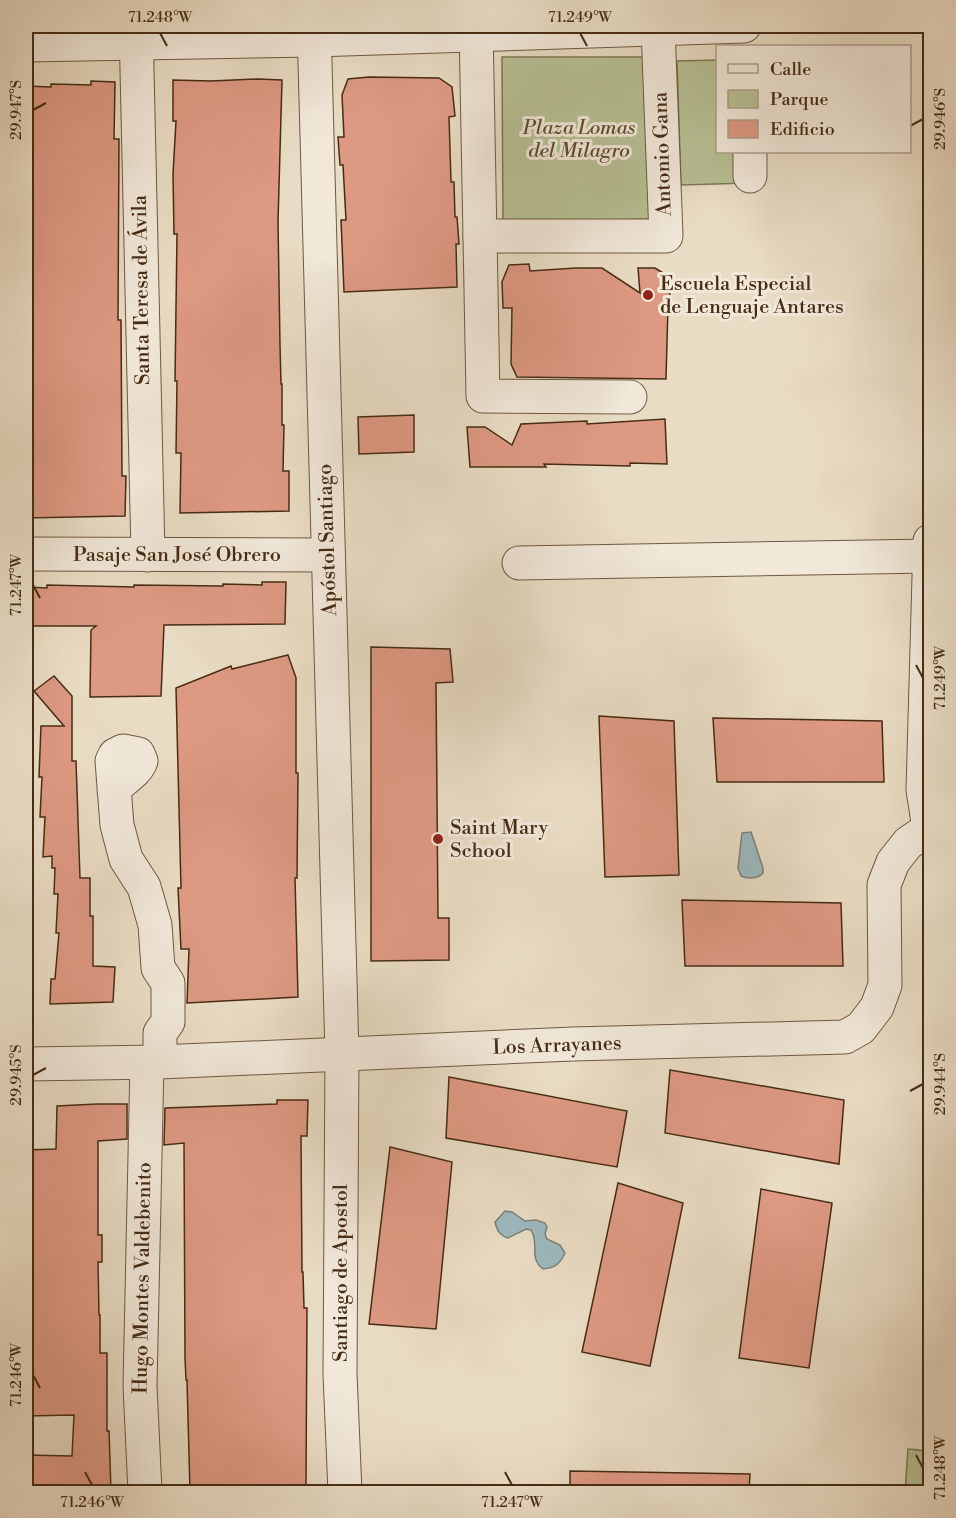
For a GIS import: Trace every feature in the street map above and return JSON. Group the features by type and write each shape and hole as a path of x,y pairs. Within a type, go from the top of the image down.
{"street":[{"path":"26,45 136,34 746,26 747,45"},
{"name":"Antonio Gana","path":"480,236 666,237 658,28"},
{"path":"476,30 483,396 630,397"},
{"name":"Apóstol Santiago","path":"314,33 342,1054"},
{"name":"Santa Teresa de Ávila","path":"136,34 148,555"},
{"path":"930,541 923,790 930,828"},
{"name":"Pasaje San José Obrero","path":"26,554 328,555"},
{"path":"519,563 930,556"},
{"name":"Hugo Montes Valdebenito","path":"114,790 117,825 126,859 144,887 155,925 158,968 168,983 168,1022 156,1053 140,1386 145,1492"},
{"name":"Los Arrayanes","path":"26,1064 156,1053 342,1054 573,1044 845,1037 861,1028 877,1007 885,985 885,885 893,862 908,843 930,828"},
{"name":"Santiago de Apostol","path":"342,1054 340,1374 345,1492"}],"green space":[{"name":"Plaza Lomas del Milagro","path":"502,57 655,57 653,219 503,222"},
{"path":"716,60 716,153 748,153 749,183 681,185 677,61"},
{"path":"908,1449 930,1451 930,1492 905,1492"}],"water":[{"path":"751,832 763,873 750,878 741,876 738,868 742,833"},
{"path":"505,1211 512,1212 525,1221 536,1220 545,1223 547,1239 560,1245 565,1253 559,1263 551,1268 543,1269 539,1265 536,1260 535,1240 531,1230 526,1229 508,1238 500,1234 495,1222"}],"building":[{"path":"439,78 452,87 455,116 449,117 451,182 454,182 455,217 457,217 459,244 456,244 457,287 344,292 341,220 346,220 343,165 340,165 338,137 344,137 342,95 348,79"},
{"path":"173,80 282,80 278,222 282,425 284,425 283,471 289,471 289,511 180,513 181,453 176,453 177,234 174,234 173,174 176,121 173,121"},
{"path":"91,81 115,82 114,139 119,139 118,320 121,320 122,476 126,476 125,516 26,518 26,86 91,85"},
{"path":"529,264 530,271 602,268 640,293 638,268 655,268 668,276 671,306 668,306 666,379 517,377 511,364 512,308 503,308 502,282 509,265"},
{"path":"414,415 414,452 359,454 358,417"},
{"path":"665,419 667,464 630,463 630,466 544,464 546,467 470,467 467,427 485,427 512,445 521,424 587,421 587,424"},
{"path":"262,582 286,582 285,624 164,625 161,696 90,697 91,630 96,626 26,626 26,587 47,588 47,585 223,586 223,584 262,585"},
{"path":"371,647 450,649 453,682 436,683 438,918 449,918 449,960 371,961"},
{"path":"288,655 296,678 296,773 298,773 297,878 295,878 298,997 187,1003 189,949 181,949 178,888 181,888 176,688 231,666 232,669"},
{"path":"54,676 72,696 72,761 76,761 80,878 90,878 93,966 115,967 113,1002 50,1004 51,979 55,979 59,933 56,933 58,894 54,894 55,868 52,868 52,856 43,857 45,817 40,817 42,777 39,777 41,726 64,726 34,691"},
{"path":"599,716 674,721 679,875 605,877"},
{"path":"713,718 882,721 884,782 717,782"},
{"path":"682,900 841,903 843,966 685,966"},
{"path":"670,1070 844,1100 839,1164 665,1133"},
{"path":"449,1077 627,1111 617,1167 446,1138"},
{"path":"277,1100 308,1100 307,1136 301,1136 302,1272 304,1308 307,1308 306,1485 243,1486 244,1492 190,1492 185,1358 184,1143 164,1145 165,1108 277,1104"},
{"path":"127,1104 127,1139 98,1141 98,1235 102,1235 102,1262 98,1262 100,1353 107,1353 107,1431 109,1431 111,1492 26,1492 26,1455 72,1456 74,1415 26,1416 26,1150 56,1149 57,1106"},
{"path":"390,1147 452,1162 436,1329 369,1324"},
{"path":"618,1183 683,1203 650,1366 582,1352"},
{"path":"761,1189 832,1203 809,1368 739,1358"},
{"path":"570,1471 750,1474 749,1492 570,1492"}],"place":[{"name":"Escuela Especial de Lenguaje Antares","path":"648,295"},
{"name":"Saint Mary School","path":"438,839"}]}
